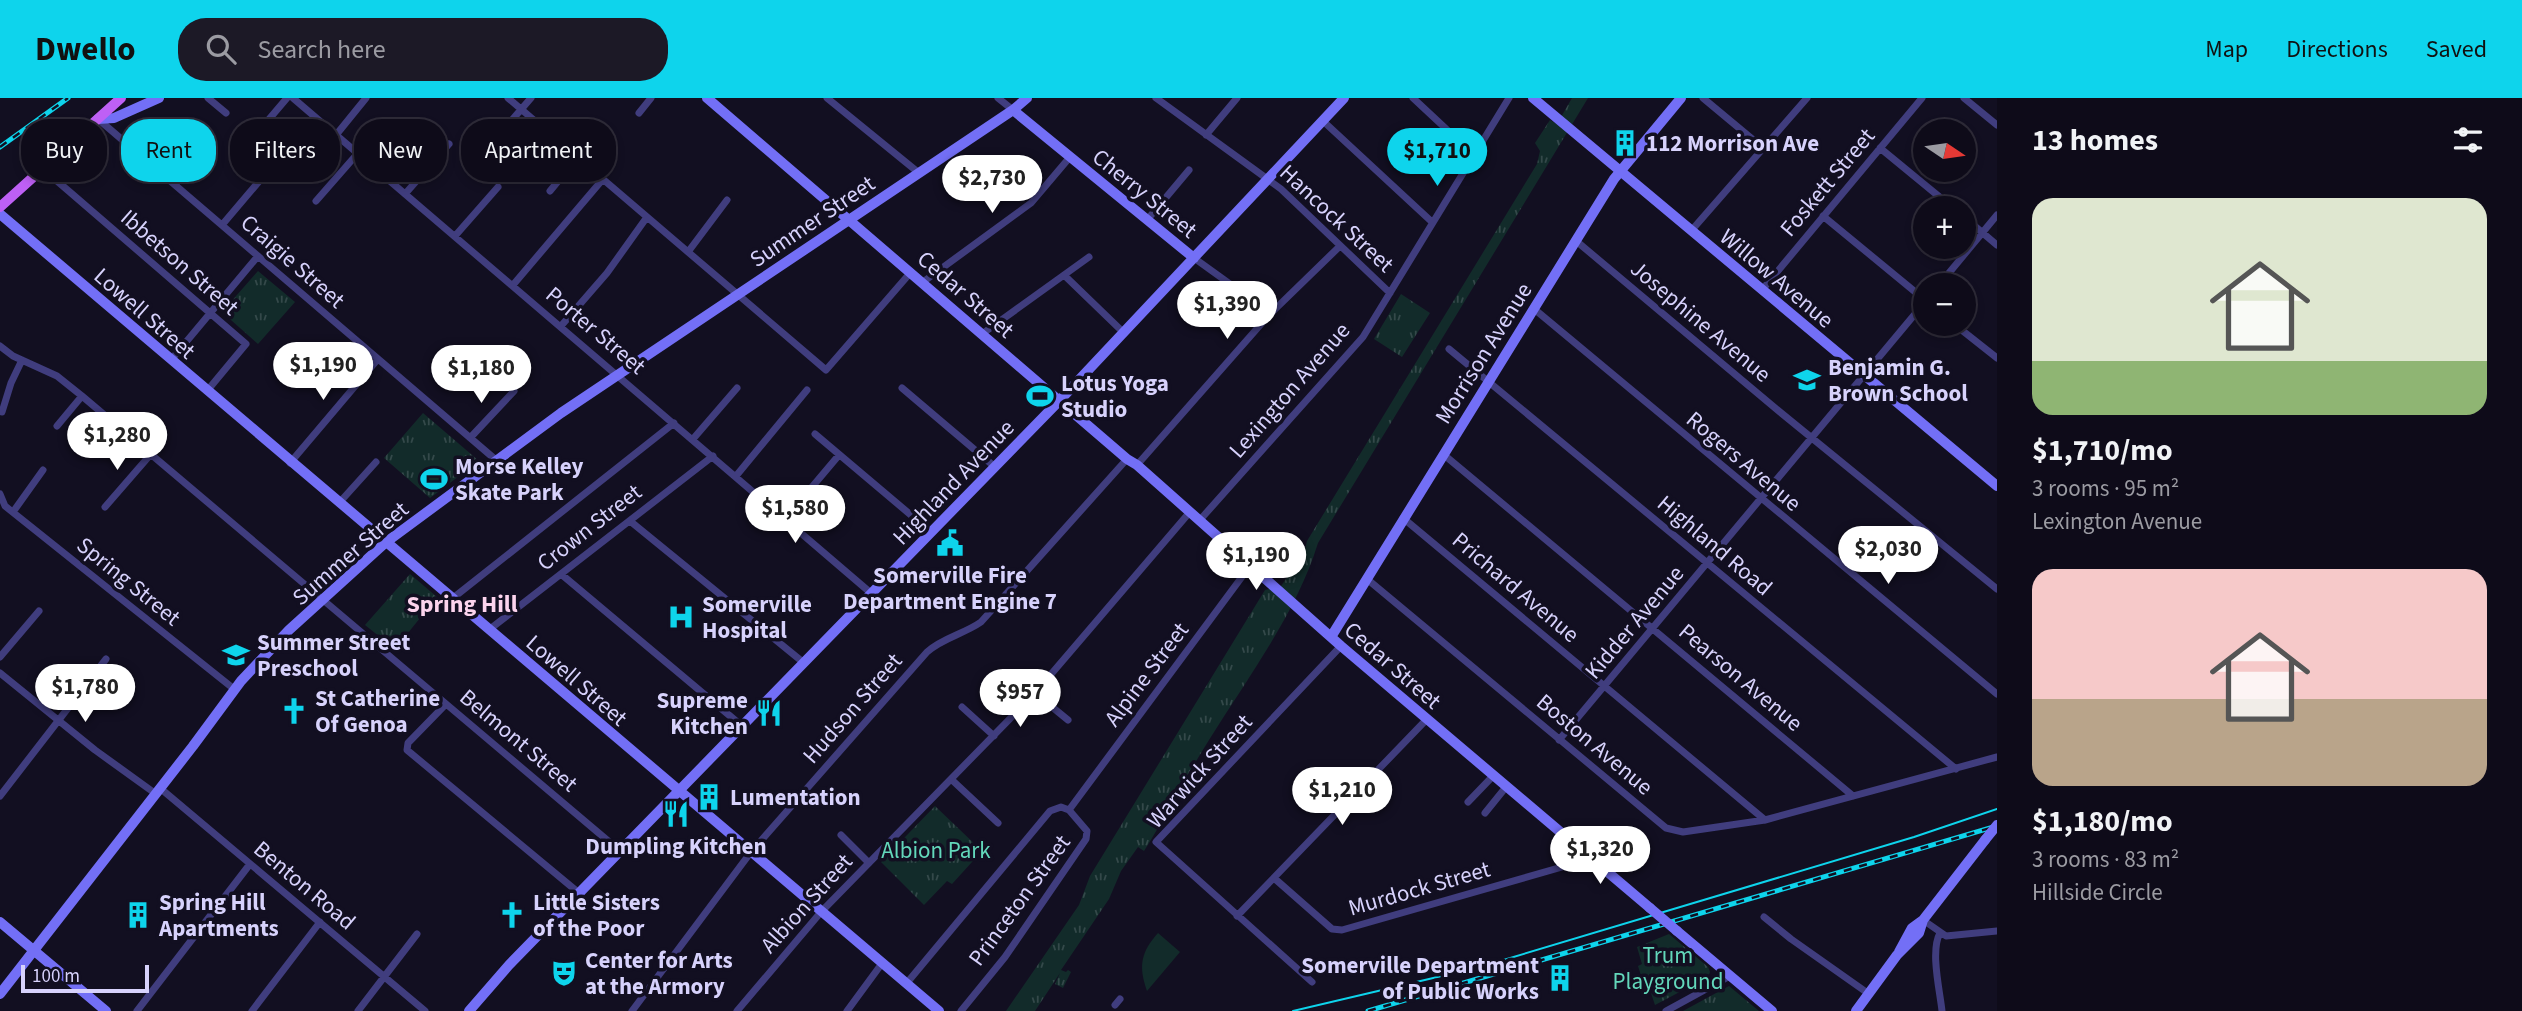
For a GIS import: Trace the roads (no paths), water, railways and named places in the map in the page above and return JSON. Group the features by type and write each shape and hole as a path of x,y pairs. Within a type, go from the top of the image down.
{"main road":[{"path":"97,119 121,98"},
{"path":"0,206 27,182"}],"street":[{"path":"97,119 114,118 159,98"},
{"path":"208,98 226,113"},
{"path":"269,119 287,98"},
{"name":"Porter Street","path":"293,98 318,119"},
{"path":"340,128 366,98"},
{"path":"508,98 532,119"},
{"path":"513,119 531,98"},
{"path":"639,113 651,98"},
{"path":"827,98 919,173"},
{"name":"Cherry Street","path":"998,98 1194,258 1237,289"},
{"name":"Summer Street","path":"0,994 234,689 282,637 385,542 618,375 1027,98"},
{"name":"Hancock Street","path":"1156,98 1268,179 1390,293"},
{"path":"1206,135 1237,98"},
{"name":"Highland Avenue","path":"469,1011 504,970 1061,400 1344,98"},
{"path":"1413,98 1473,154"},
{"name":"Lexington Avenue","path":"1199,521 1363,337 1509,98"},
{"name":"Willow Avenue","path":"1533,98 1997,486"},
{"name":"Morrison Avenue","path":"1331,637 1620,169 1681,98"},
{"path":"1703,98 1762,148"},
{"path":"1691,231 1807,98"},
{"name":"Foskett Street","path":"1762,290 1922,98"},
{"name":"Cedar Street","path":"713,100 1137,465 1341,646 1772,1011"},
{"path":"1971,100 1997,125"},
{"path":"1323,121 1432,222"},
{"name":"Craigie Street","path":"107,128 496,460"},
{"name":"Porter Street","path":"340,138 354,150"},
{"path":"405,194 449,144"},
{"path":"1880,148 1938,196"},
{"path":"923,282 1031,203 1070,157"},
{"path":"316,201 354,158"},
{"path":"1147,220 1189,170"},
{"name":"Ibbetson Street","path":"58,182 246,344 207,391"},
{"path":"175,186 178,182"},
{"path":"222,225 259,182"},
{"name":"Porter Street","path":"391,182 872,594"},
{"path":"550,191 557,182"},
{"path":"513,285 600,182"},
{"path":"607,182 826,370 911,272"},
{"path":"455,236 498,187"},
{"path":"688,252 727,200"},
{"name":"Lowell Street","path":"0,214 290,463 490,629 550,683 939,1011"},
{"path":"1949,273 1997,215"},
{"path":"1824,216 1913,291"},
{"path":"561,326 607,273 648,217"},
{"path":"1976,227 1997,245"},
{"name":"Josephine Avenue","path":"1575,240 1997,589"},
{"path":"1137,465 1269,315 1340,246"},
{"path":"171,360 258,256"},
{"path":"982,334 1089,257"},
{"path":"1064,275 1124,332"},
{"name":"Rogers Avenue","path":"1533,309 1997,694"},
{"name":"Kidder Avenue","path":"1559,740 1913,316"},
{"path":"1970,336 1997,358"},
{"name":"Belmont Street","path":"0,346 22,360 57,376 82,396 620,851"},
{"name":"Highland Road","path":"1449,349 1956,769"},
{"path":"290,463 378,359"},
{"path":"2,412 22,360"},
{"path":"693,439 737,388"},
{"path":"902,388 995,467"},
{"path":"736,476 807,390"},
{"path":"470,438 514,391"},
{"path":"57,426 82,396"},
{"path":"453,598 674,423"},
{"path":"815,434 931,532"},
{"path":"105,507 151,454"},
{"name":"Pearson Avenue","path":"1443,454 1853,796"},
{"path":"785,519 839,455"},
{"name":"Crown Street","path":"490,629 713,456"},
{"name":"Hudson Street","path":"632,1011 751,852 926,652 981,622 1127,458"},
{"path":"339,503 376,462"},
{"path":"13,512 43,470"},
{"path":"0,494 2,509"},
{"name":"Spring Street","path":"2,509 13,512 234,689"},
{"name":"Albion Street","path":"737,1011 821,912 1035,693 1189,513"},
{"name":"Prichard Avenue","path":"1403,518 1765,820"},
{"path":"630,521 804,663"},
{"name":"Alpine Street","path":"906,984 1050,811 1061,807 1069,810 1250,566"},
{"path":"561,574 742,726"},
{"name":"Boston Avenue","path":"1367,579 1666,828 1683,832 1765,820 1997,757"},
{"path":"0,657 39,611"},
{"name":"Warwick Street","path":"1237,916 1156,842 1341,646"},
{"path":"0,796 106,659"},
{"name":"Benton Road","path":"0,673 58,719 158,791 250,864 425,1011"},
{"path":"1035,693 1068,720"},
{"path":"446,704 408,743 407,750 579,893"},
{"path":"962,707 993,736"},
{"path":"1312,982 1237,916 1427,719"},
{"path":"1468,802 1493,776"},
{"path":"952,779 998,823"},
{"path":"1485,813 1506,787"},
{"name":"Princeton Street","path":"961,1011 1005,957 1087,839 1087,831 1069,810"},
{"path":"1856,1011 1897,955 1912,928 1923,920 1997,825"},
{"path":"841,835 869,863"},
{"name":"Murdock Street","path":"1274,878 1332,929 1342,930 1590,859"},
{"path":"137,1011 250,864"},
{"path":"1764,917 1790,939 1869,994"},
{"path":"1923,920 1948,936 1997,931"},
{"path":"0,922 104,1010"},
{"path":"252,1011 320,922"},
{"path":"1940,933 1936,944 1942,1011"},
{"path":"358,1011 416,934"},
{"path":"847,1011 883,962"},
{"path":"1666,1011 1730,975"}],"tram line":[{"path":"1293,1011 1480,967 1914,837 1997,809"}],"railway":[{"path":"0,147 68,98"},
{"path":"1368,1011 1997,826"}],"place":[{"name":"112 Morrison Ave","path":"1625,143"},
{"name":"Benjamin G. Brown School","path":"1807,380"},
{"name":"Lotus Yoga Studio","path":"1040,396"},
{"name":"Morse Kelley Skate Park","path":"434,479"},
{"name":"Somerville Fire Department Engine 7","path":"950,543"},
{"name":"Somerville Hospital","path":"681,617"},
{"name":"Summer Street Preschool","path":"236,655"},
{"name":"St Catherine Of Genoa","path":"294,711"},
{"name":"Supreme Kitchen","path":"769,713"},
{"name":"Lumentation","path":"709,797"},
{"name":"Dumpling Kitchen","path":"676,814"},
{"name":"Spring Hill Apartments","path":"138,915"},
{"name":"Little Sisters of the Poor","path":"512,915"},
{"name":"Center for Arts at the Armory","path":"564,973"},
{"name":"Somerville Department of Public Works","path":"1560,978"}],"district":[{"name":"Spring Hill","path":"462,604"}],"park label":[{"name":"Albion Park","path":"936,850"},
{"name":"Trum Playground","path":"1668,968"}]}
